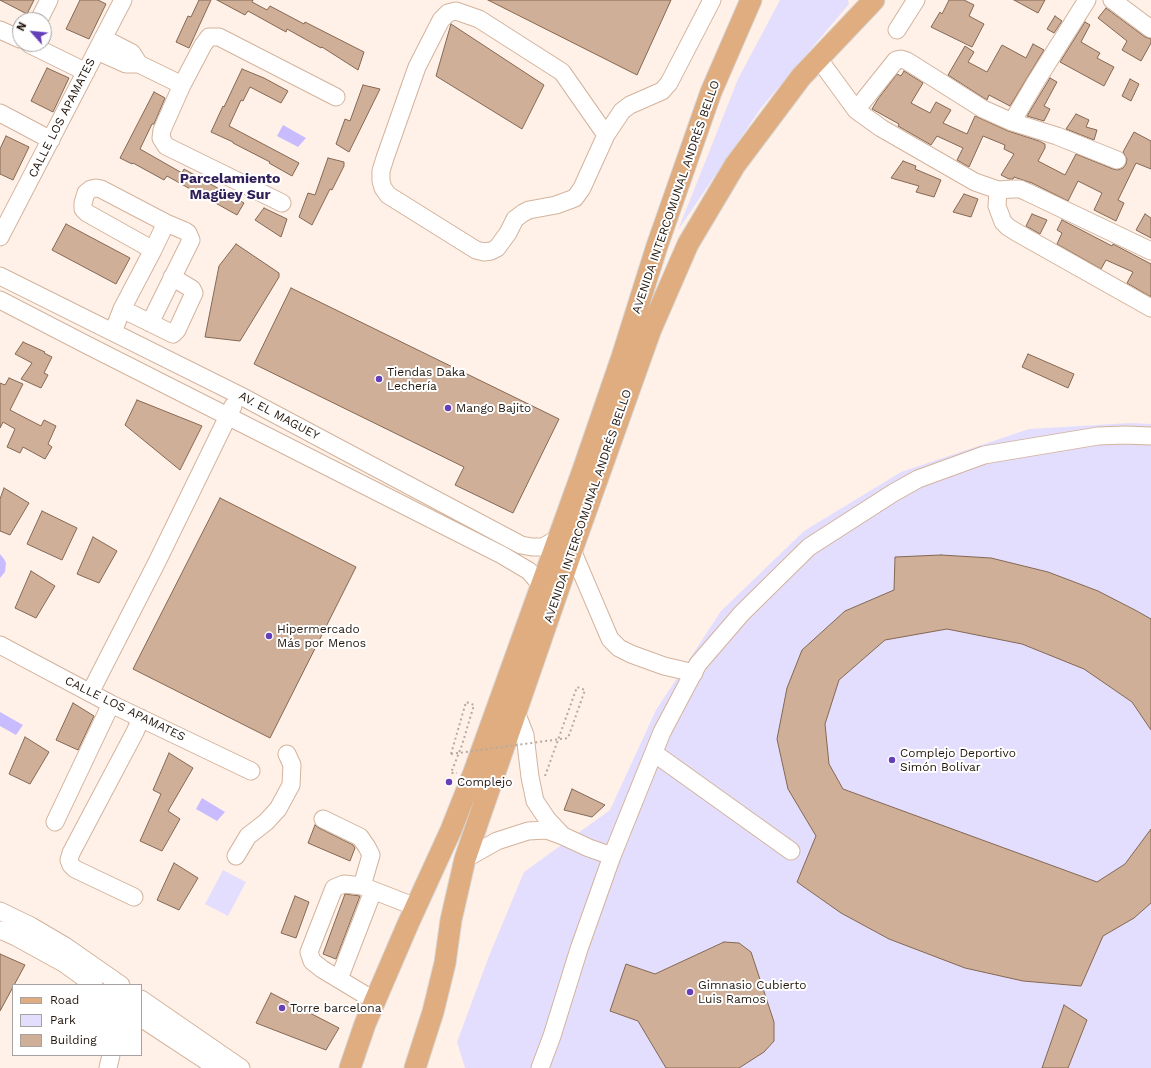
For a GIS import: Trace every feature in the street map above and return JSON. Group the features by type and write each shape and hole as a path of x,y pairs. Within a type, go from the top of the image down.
{"main road":[{"name":"AVENIDA INTERCOMUNAL ANDRÉS BELLO","path":"415,1068 433,1012 444,963 451,920 465,859 516,712 565,544 583,470 622,357 657,246 711,92 751,0"},
{"path":"840,36 853,13 858,0"},
{"name":"AVENIDA INTERCOMUNAL ANDRÉS BELLO","path":"350,1068 365,1024 451,830 471,780 541,585 565,544 651,329 688,244 735,165 801,77 874,0"},
{"path":"335,1068 365,1024"}],"street":[{"path":"43,12 49,0"},
{"name":"CALLE LOS APAMATES","path":"0,237 123,0"},
{"path":"606,135 562,72 479,19 456,11 448,13 441,20 417,67 384,158 381,171 381,181 383,188 388,195 476,250 484,252 497,248 508,233 515,219 523,213 530,210 556,205 575,198 582,188 606,135 622,111 630,104 662,91 669,83 712,0"},
{"path":"897,30 916,0"},
{"path":"1012,122 1087,0"},
{"path":"1112,0 1151,29"},
{"path":"0,30 12,36"},
{"path":"282,203 166,146 161,138 162,130 182,84 203,45 209,37 219,37 336,97"},
{"path":"100,45 132,53 139,64 182,84"},
{"path":"45,52 86,72"},
{"path":"818,58 856,110 881,128 975,182 998,190 1020,189 1028,192 1151,251"},
{"path":"856,110 896,60 907,61 983,109 1012,122 1057,136 1117,160"},
{"path":"0,113 50,143"},
{"path":"0,123 50,143"},
{"path":"150,323 191,240 190,237 185,231 166,223 102,189 91,189 86,193 84,197 83,209 87,213 153,250"},
{"path":"998,190 997,206 1003,222 1016,232 1151,308"},
{"path":"112,332 122,309 166,223"},
{"name":"AV. EL MAGUEY","path":"0,276 239,395 521,545 543,547 565,544"},
{"path":"122,309 170,334 173,334 177,330 194,292 192,288 172,278"},
{"name":"AV. EL MAGUEY","path":"0,300 502,555 529,571 541,585"},
{"path":"90,693 166,530 239,395"},
{"path":"540,1068 552,1036 579,949 612,856 662,732 698,664 711,647 742,613 809,546 918,479 984,455 1098,436 1151,436"},
{"path":"354,480 364,461"},
{"path":"565,544 610,639 619,648 664,666 694,672"},
{"name":"CALLE LOS APAMATES","path":"1,647 111,704 251,771"},
{"path":"55,822 111,704"},
{"path":"516,712 525,735 530,777 535,802 547,819 563,836"},
{"path":"134,897 75,869 69,860 71,853 141,718"},
{"path":"654,752 791,851"},
{"path":"236,856 248,836 266,822 278,809 291,785 292,765 287,754"},
{"path":"324,819 360,837 371,855 368,888 339,979"},
{"path":"465,859 497,841 528,830 547,830 612,856"},
{"path":"375,1001 322,969 312,961 309,952 334,888 344,884 368,888 416,906"},
{"path":"0,911 31,926 65,946 120,984"},
{"path":"0,930 16,937 65,964 93,984"},
{"path":"142,1000 241,1068"},
{"path":"142,1019 217,1068"},
{"path":"108,1068 111,1056"}],"path":[{"path":"462,745 474,705 466,702 451,754 568,738 585,690 577,687 561,733 535,802"}],"green space":[{"path":"780,0 848,0 849,4 761,108 678,230 738,79"},
{"name":"Complejo Deportivo Simón Bolívar","path":"1130,423 1151,424 1151,1068 465,1068 457,1042 489,956 524,872 610,810 656,710 721,611 804,531 901,472 1029,429"},
{"path":"223,870 246,882 228,916 205,904"}],"shaded area":[{"path":"283,125 306,138 298,147 277,136"},
{"path":"0,554 6,563 5,572 0,578"},
{"path":"0,712 23,725 16,735 0,726"},
{"path":"202,798 225,812 217,821 196,809"}],"building":[{"path":"0,0 34,0 28,12 23,12"},
{"path":"80,0 98,0 106,4 89,39 66,29"},
{"path":"199,0 211,0 189,48 176,42 188,16 191,17"},
{"path":"217,0 253,0 252,2 267,10 270,6 304,24 305,22 364,52 358,70 322,47 321,48 287,29 286,32 248,11 245,15"},
{"path":"488,0 671,0 637,75"},
{"path":"949,0 964,0 974,5 969,16 984,24 972,47 931,27 940,12 942,14"},
{"path":"1014,0 1045,0 1038,13"},
{"path":"1106,8 1145,37 1151,39 1151,43 1141,61 1122,50 1127,41 1098,18"},
{"path":"1055,16 1062,21 1054,33 1047,29"},
{"path":"1085,22 1090,25 1081,42 1100,53 1097,58 1114,67 1104,86 1060,62"},
{"path":"451,24 544,85 522,129 436,76"},
{"path":"1033,44 1044,50 1010,106 989,95 987,100 948,75 965,46 974,52 968,62 987,72 1002,45 1026,58"},
{"path":"47,68 69,78 53,112 31,101"},
{"path":"242,69 264,78 288,91 281,103 250,87 243,101 241,100 229,126 299,163 292,176 269,163 270,162 211,132"},
{"path":"904,71 923,83 911,103 930,113 936,102 951,110 943,123 967,134 975,116 1008,131 1039,141 1045,144 1045,148 1038,161 1065,175 1076,154 1113,169 1118,170 1123,168 1127,159 1123,152 1134,132 1151,141 1151,169 1136,163 1118,200 1124,203 1116,221 1094,210 1102,193 1078,181 1068,201 1032,183 1014,177 1013,179 1009,179 1001,175 1014,154 1004,149 1005,145 983,136 969,167 957,160 963,148 937,136 931,145 898,126 899,124 872,109 897,74 901,76"},
{"path":"1050,78 1057,82 1044,106 1050,109 1044,121 1027,116"},
{"path":"1130,79 1139,84 1131,101 1122,96"},
{"path":"363,85 380,89 349,152 336,144 345,119 350,121"},
{"path":"154,92 165,98 154,124 152,124 140,149 182,173 184,169 244,203 237,215 167,176 164,180 133,163 132,164 120,158"},
{"path":"1076,114 1089,120 1086,127 1097,130 1094,140 1066,129"},
{"path":"6,136 29,147 13,180 0,174 0,149"},
{"path":"328,158 344,162 344,166 332,190 330,189 312,225 299,217 308,193 315,195"},
{"path":"903,161 916,166 915,169 941,180 934,197 916,192 919,186 891,178"},
{"path":"964,194 978,199 971,217 953,212"},
{"path":"264,208 287,219 281,237 255,220"},
{"path":"1032,214 1047,220 1040,234 1026,226"},
{"path":"1145,214 1151,218 1151,238 1136,230"},
{"path":"1062,220 1151,264 1151,297 1127,283 1133,272 1106,260 1101,269 1057,244 1062,233 1057,230"},
{"path":"66,224 130,258 116,284 52,250"},
{"path":"236,244 279,273 279,277 240,341 205,337 219,266"},
{"path":"291,288 559,419 513,513 455,485 464,467 254,364"},
{"path":"23,342 45,352 44,353 52,357 44,373 48,375 41,388 21,379 32,363 15,354"},
{"path":"1028,354 1074,374 1068,388 1022,367"},
{"path":"9,378 23,384 10,410 41,426 44,420 56,426 48,444 52,447 45,459 23,447 20,453 7,447 15,429 3,422 0,428 0,383 5,385"},
{"path":"137,400 202,426 180,470 125,425"},
{"path":"4,488 29,503 10,535 0,531 0,499"},
{"path":"220,498 356,567 270,738 133,669"},
{"path":"42,511 77,528 62,560 27,544"},
{"path":"93,537 117,551 99,583 77,574"},
{"path":"941,555 991,558 1048,572 1098,591 1151,619 1151,730 1132,702 1084,669 1022,644 947,629 885,640 839,680 825,724 829,764 843,789 1097,882 1125,864 1151,829 1151,903 1134,918 1103,936 1081,986 1023,981 965,968 889,939 841,913 797,882 816,836 788,789 777,739 787,688 802,650 845,611 894,590 895,557"},
{"path":"31,571 55,586 36,618 15,608"},
{"path":"73,703 94,716 78,750 56,740"},
{"path":"25,737 49,752 30,784 9,774"},
{"path":"169,753 193,768 168,811 180,819 162,851 140,841 161,794 153,790"},
{"path":"572,789 605,805 592,817 564,810"},
{"path":"315,825 353,845 355,848 350,861 308,843"},
{"path":"174,863 198,878 179,910 157,900"},
{"path":"345,894 360,896 336,959 323,954"},
{"path":"295,896 309,902 296,938 281,933"},
{"name":"Gimnasio Cubierto Luis Ramos","path":"724,942 739,943 751,952 774,1022 774,1041 764,1052 739,1068 666,1068 638,1021 610,1011 626,964 655,974"},
{"path":"0,954 25,965 15,984 12,984 12,989 0,1011"},
{"name":"Torre barcelona","path":"271,993 339,1028 326,1050 256,1023"},
{"path":"1064,1005 1087,1020 1068,1068 1042,1068"}],"place":[{"name":"Tiendas Daka Lechería","path":"379,379"},
{"name":"Mango Bajito","path":"448,408"},
{"name":"Hipermercado Más por Menos","path":"269,636"},
{"name":"Complejo Deportivo Simón Bolívar","path":"892,760"},
{"name":"Complejo","path":"449,782"},
{"name":"Gimnasio Cubierto Luis Ramos","path":"690,992"},
{"name":"Torre barcelona","path":"282,1008"}],"district":[{"name":"Parcelamiento Magüey Sur","path":"230,188"}]}
